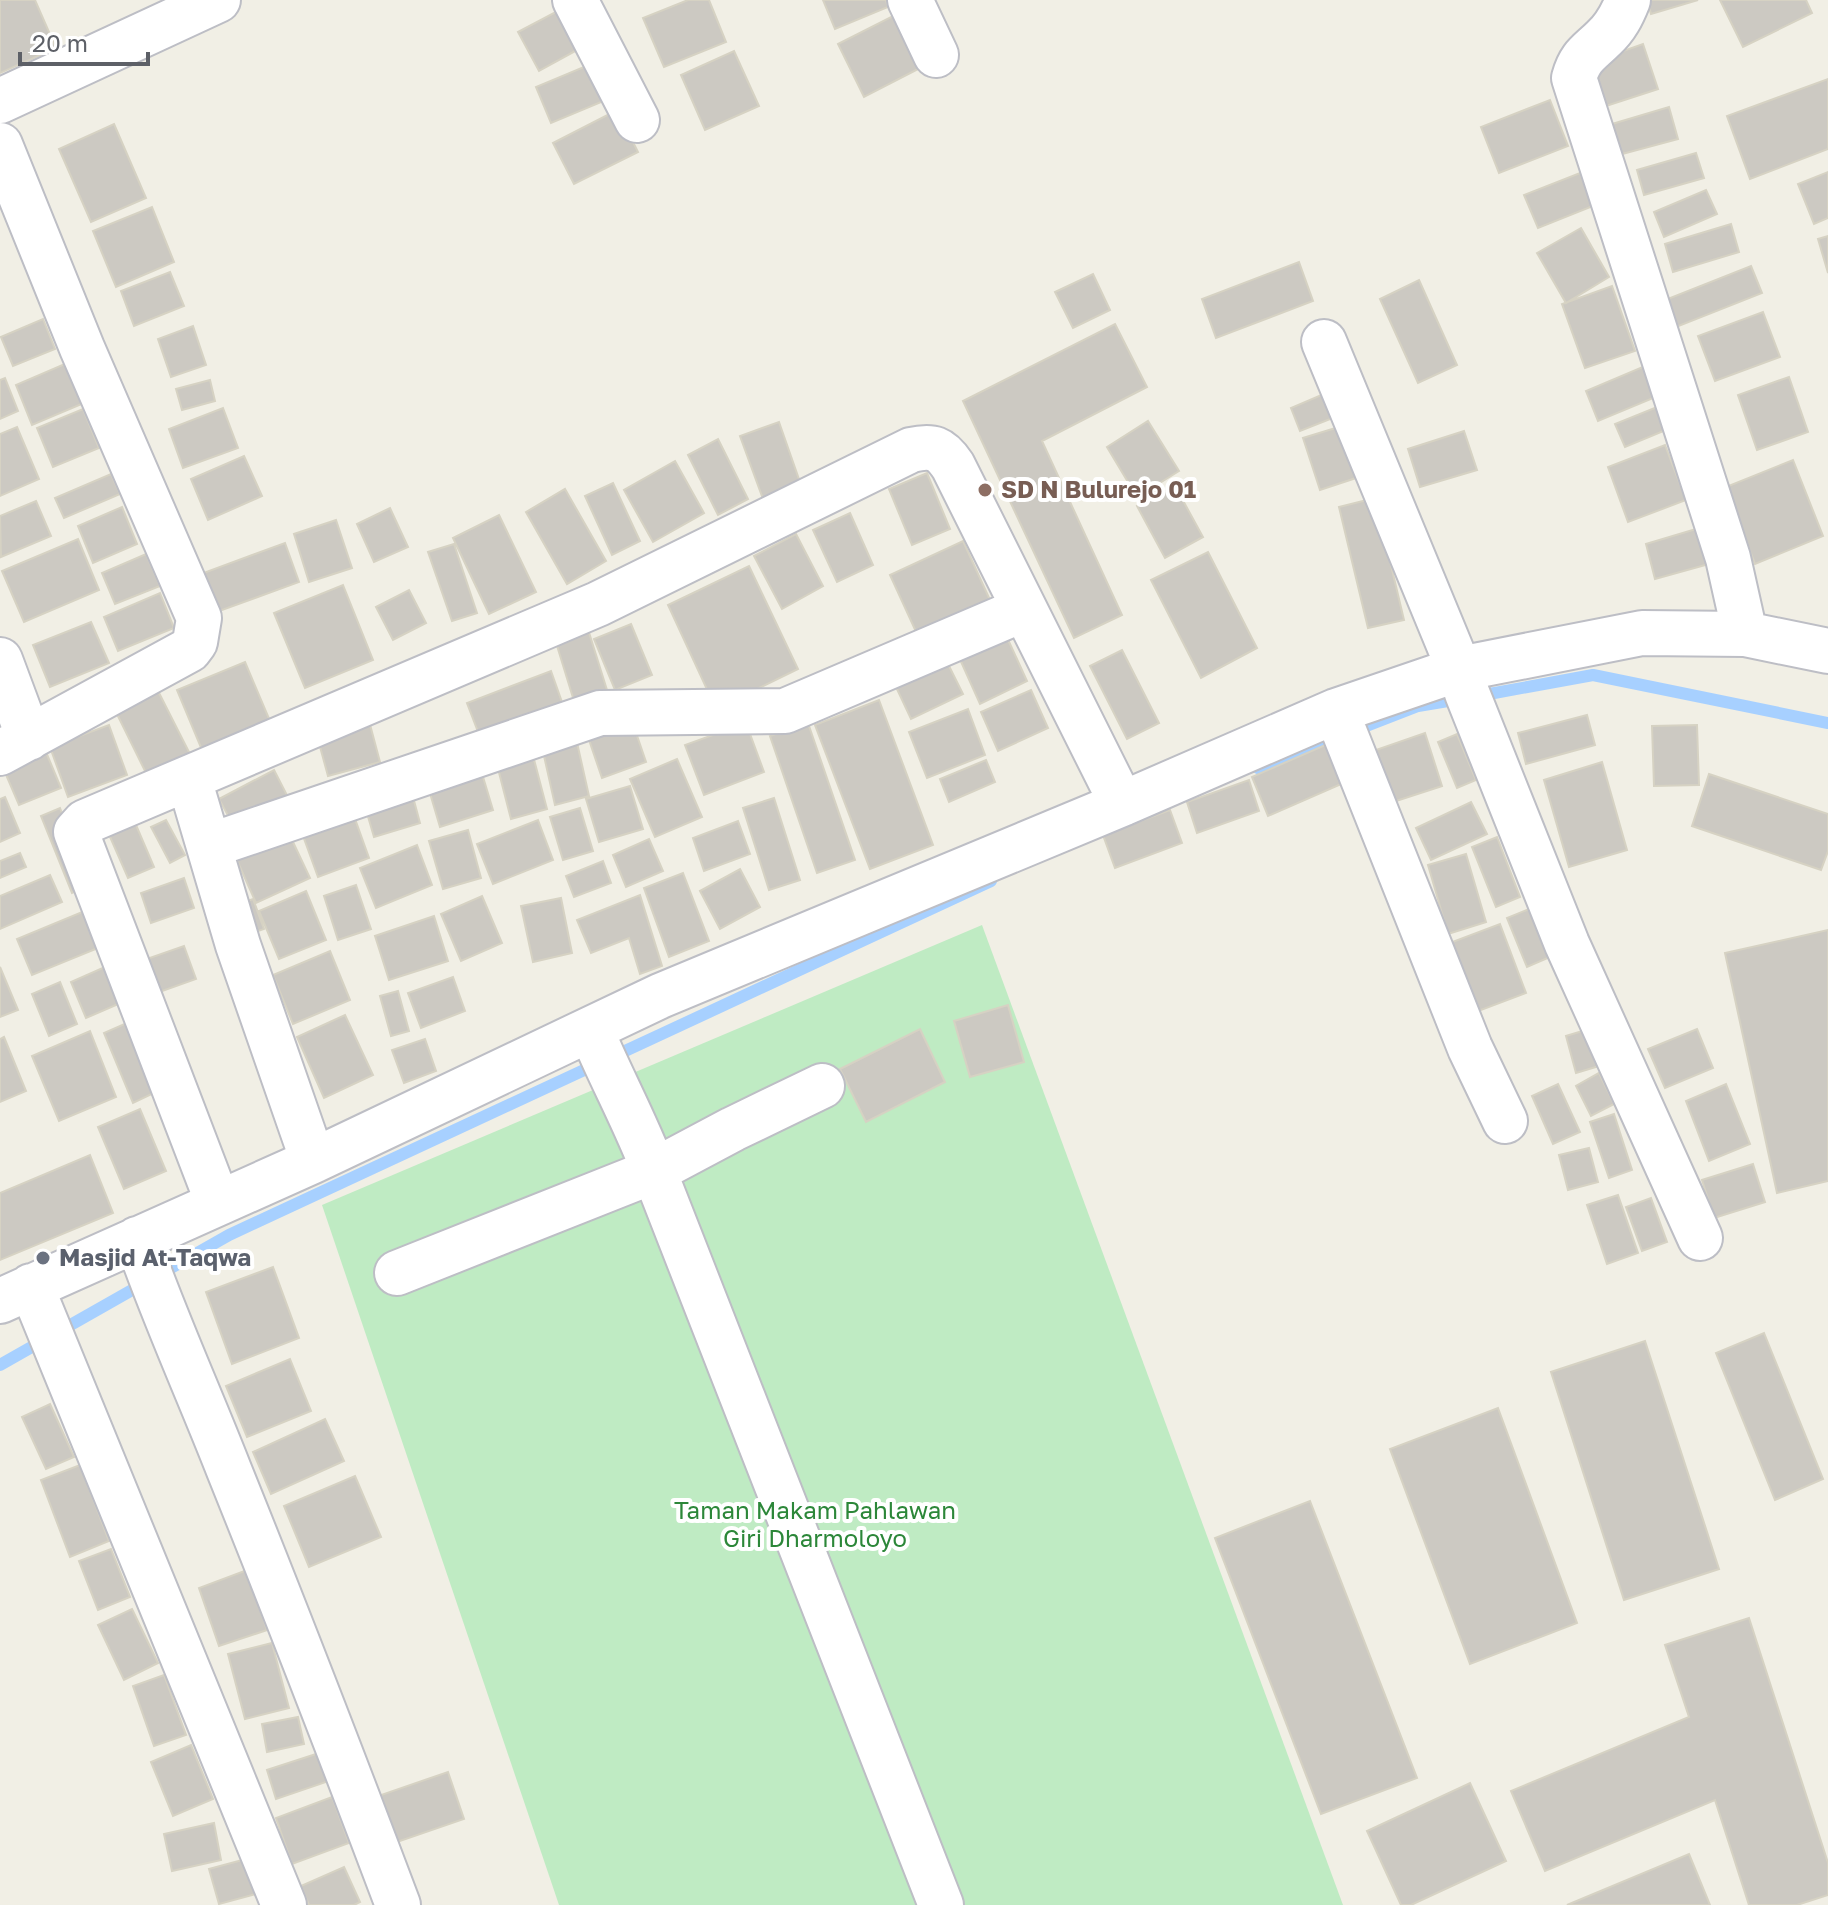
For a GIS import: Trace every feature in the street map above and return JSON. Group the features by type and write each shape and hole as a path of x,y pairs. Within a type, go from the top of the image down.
{"street":[{"path":"0,101 218,0"},
{"path":"575,0 637,120"},
{"path":"910,0 936,55"},
{"path":"1628,0 1619,20 1604,39 1584,55 1574,78 1728,558 1745,634"},
{"path":"0,145 82,348 199,618 195,642 189,650 14,746 0,660"},
{"path":"1324,342 1567,944 1700,1238"},
{"path":"218,1203 76,832 85,822 598,604 911,450 929,446 945,453 953,466 1122,804"},
{"path":"209,846 600,713 785,711 1024,609"},
{"path":"284,1905 122,1513 34,1315 137,1239 313,1161 598,1046 660,996 1122,804 1339,722 1469,697 1642,633 1745,634 1828,651"},
{"path":"1339,722 1470,1048 1505,1121"},
{"path":"189,779 238,945 313,1161"},
{"path":"598,1046 639,1131 941,1905"},
{"path":"397,1273 654,1171 822,1086"},
{"path":"137,1239 308,1668 398,1905"}],"green space":[{"name":"Taman Makam Pahlawan Giri Dharmoloyo","path":"982,925 1343,1905 559,1905 322,1205"}],"building":[{"path":"0,0 35,0 56,48 0,73"},
{"path":"688,0 709,0 726,42 664,67 643,18"},
{"path":"823,0 886,0 888,7 835,29"},
{"path":"1647,0 1698,0 1651,14"},
{"path":"1720,0 1806,0 1812,13 1743,47"},
{"path":"567,6 588,44 539,71 518,32"},
{"path":"895,15 922,67 864,97 838,44"},
{"path":"1643,44 1658,89 1603,107 1589,63"},
{"path":"734,51 759,106 705,130 681,75"},
{"path":"591,64 606,100 551,123 536,87"},
{"path":"1828,79 1828,149 1750,179 1727,116"},
{"path":"1550,100 1568,146 1499,173 1481,127"},
{"path":"1669,107 1678,139 1611,157 1602,127"},
{"path":"617,110 638,152 574,184 553,143"},
{"path":"114,124 146,198 91,222 59,149"},
{"path":"1696,153 1704,178 1644,195 1637,170"},
{"path":"1828,172 1828,218 1814,224 1798,184"},
{"path":"1580,173 1593,206 1538,228 1524,195"},
{"path":"1706,190 1717,214 1664,237 1654,212"},
{"path":"152,207 174,262 116,287 93,231"},
{"path":"1731,224 1739,252 1673,272 1665,244"},
{"path":"1581,228 1609,277 1566,303 1537,253"},
{"path":"1828,236 1828,273 1818,239"},
{"path":"1299,262 1313,301 1216,338 1202,299"},
{"path":"1751,266 1762,293 1671,329 1660,302"},
{"path":"170,272 184,306 134,326 121,291"},
{"path":"1093,274 1110,310 1073,328 1055,292"},
{"path":"1419,280 1457,365 1418,383 1380,299"},
{"path":"1612,286 1635,351 1585,368 1562,304"},
{"path":"1763,312 1780,357 1715,381 1698,336"},
{"path":"43,319 55,349 13,366 1,337"},
{"path":"1115,324 1147,387 1042,441 1122,615 1074,638 963,401"},
{"path":"193,326 206,365 171,377 158,339"},
{"path":"67,363 84,403 32,425 16,385"},
{"path":"1645,366 1658,396 1598,421 1586,391"},
{"path":"1789,377 1808,432 1757,450 1738,395"},
{"path":"5,378 18,411 0,419 0,380"},
{"path":"210,380 215,401 182,410 176,389"},
{"path":"1333,390 1343,414 1300,431 1291,408"},
{"path":"1657,407 1666,430 1625,447 1615,424"},
{"path":"223,408 238,448 183,468 169,429"},
{"path":"83,409 99,448 53,467 37,428"},
{"path":"1148,421 1179,471 1137,497 1107,447"},
{"path":"779,422 801,485 763,499 740,436"},
{"path":"1342,426 1359,477 1320,490 1303,438"},
{"path":"17,427 39,479 0,496 0,434"},
{"path":"1464,431 1477,470 1420,487 1408,449"},
{"path":"718,439 748,499 718,515 688,455"},
{"path":"1665,445 1686,500 1628,522 1608,467"},
{"path":"244,456 262,496 208,520 191,479"},
{"path":"1793,460 1823,536 1755,564 1726,487"},
{"path":"675,461 704,513 653,542 624,490"},
{"path":"927,473 950,529 912,545 889,489"},
{"path":"111,474 120,494 64,518 55,498"},
{"path":"613,483 640,541 612,555 585,496"},
{"path":"1175,486 1203,537 1165,558 1137,506"},
{"path":"565,489 606,561 567,584 526,512"},
{"path":"1375,498 1404,620 1368,628 1339,507"},
{"path":"36,501 51,536 1,557 0,516"},
{"path":"122,507 137,544 93,563 78,526"},
{"path":"390,508 408,547 374,562 357,524"},
{"path":"850,513 873,565 837,582 813,530"},
{"path":"499,515 536,592 489,614 453,538"},
{"path":"336,520 352,568 309,582 294,534"},
{"path":"1706,526 1716,562 1655,579 1646,544"},
{"path":"796,534 823,586 782,609 754,556"},
{"path":"78,539 99,590 24,622 2,571"},
{"path":"963,541 990,600 917,634 890,575"},
{"path":"285,543 299,582 211,614 198,575"},
{"path":"454,544 477,613 452,621 428,552"},
{"path":"1208,552 1257,648 1201,678 1151,580"},
{"path":"146,554 160,586 115,604 102,573"},
{"path":"749,566 798,669 716,709 668,605"},
{"path":"343,585 373,660 305,688 274,613"},
{"path":"409,590 426,623 393,640 376,607"},
{"path":"160,593 174,628 118,651 104,617"},
{"path":"91,622 109,663 50,687 33,645"},
{"path":"631,624 652,675 615,690 594,639"},
{"path":"587,626 607,690 574,701 554,636"},
{"path":"1005,633 1027,681 980,704 958,655"},
{"path":"1122,650 1159,723 1127,739 1090,666"},
{"path":"245,662 270,721 202,750 177,690"},
{"path":"947,662 963,694 911,719 896,687"},
{"path":"551,671 563,705 480,737 467,703"},
{"path":"154,683 190,754 147,775 112,704"},
{"path":"1031,690 1048,728 998,751 981,712"},
{"path":"879,700 933,845 870,869 815,725"},
{"path":"968,709 985,755 927,778 909,732"},
{"path":"630,715 646,762 602,778 586,731"},
{"path":"1587,715 1595,745 1526,764 1518,733"},
{"path":"368,717 380,762 328,776 316,732"},
{"path":"746,723 764,772 704,795 685,745"},
{"path":"808,723 855,860 817,873 770,736"},
{"path":"109,725 127,775 68,797 50,747"},
{"path":"1697,725 1699,785 1654,786 1652,726"},
{"path":"1425,733 1442,786 1387,804 1370,752"},
{"path":"1457,734 1476,780 1457,788 1438,742"},
{"path":"576,738 589,796 555,805 542,747"},
{"path":"1339,739 1355,778 1268,816 1252,777"},
{"path":"531,748 547,809 511,819 495,757"},
{"path":"46,752 61,788 19,805 4,770"},
{"path":"477,757 493,810 440,827 424,773"},
{"path":"677,759 702,817 655,837 630,779"},
{"path":"986,760 995,782 949,802 940,779"},
{"path":"1602,762 1627,850 1569,867 1544,780"},
{"path":"274,770 291,803 237,832 219,799"},
{"path":"1709,774 1828,814 1828,851 1821,870 1692,826"},
{"path":"1249,780 1259,811 1197,833 1187,802"},
{"path":"409,782 420,823 374,837 362,796"},
{"path":"630,786 643,829 599,842 586,799"},
{"path":"5,797 20,833 0,842 0,799"},
{"path":"774,798 800,880 769,890 743,808"},
{"path":"349,802 369,858 318,877 298,822"},
{"path":"1471,802 1487,834 1431,860 1416,828"},
{"path":"60,808 91,885 72,893 41,816"},
{"path":"580,808 593,851 563,860 550,817"},
{"path":"1170,810 1182,843 1115,868 1103,835"},
{"path":"133,818 154,867 128,878 107,830"},
{"path":"166,820 185,855 170,863 151,827"},
{"path":"538,820 553,860 493,884 477,844"},
{"path":"738,821 750,854 704,871 693,838"},
{"path":"285,825 310,878 256,903 232,849"},
{"path":"468,830 481,878 443,889 429,841"},
{"path":"1497,837 1520,897 1496,907 1472,847"},
{"path":"649,839 663,871 626,887 613,855"},
{"path":"417,845 432,885 376,908 360,868"},
{"path":"20,853 26,867 0,878 0,861"},
{"path":"1466,854 1486,922 1448,934 1428,865"},
{"path":"603,861 611,883 574,897 566,876"},
{"path":"740,869 760,907 720,929 700,891"},
{"path":"683,873 709,941 669,957 644,888"},
{"path":"50,875 62,902 0,929 0,896"},
{"path":"184,878 194,908 151,923 141,893"},
{"path":"356,885 371,929 338,940 324,896"},
{"path":"306,891 326,940 279,959 259,911"},
{"path":"640,895 662,966 640,974 629,938 591,953 577,920"},
{"path":"482,896 502,943 461,961 441,914"},
{"path":"561,898 572,953 533,962 521,906"},
{"path":"253,899 264,929 238,938 228,908"},
{"path":"1529,909 1550,957 1527,967 1507,918"},
{"path":"87,910 103,946 32,975 17,939"},
{"path":"434,916 448,961 389,980 375,936"},
{"path":"1500,924 1526,993 1473,1013 1447,944"},
{"path":"1828,930 1828,1181 1777,1193 1725,953"},
{"path":"184,946 196,979 151,995 138,962"},
{"path":"330,951 350,1000 293,1024 273,975"},
{"path":"107,966 123,1002 86,1018 71,982"},
{"path":"0,967 18,1010 0,1017"},
{"path":"453,977 465,1011 421,1028 408,993"},
{"path":"60,982 77,1024 49,1036 32,994"},
{"path":"398,991 409,1031 391,1036 380,996"},
{"path":"1008,1005 1024,1062 970,1077 954,1021"},
{"path":"345,1015 373,1075 324,1098 297,1037"},
{"path":"129,1022 158,1091 133,1103 104,1033"},
{"path":"920,1029 945,1082 866,1122 840,1069"},
{"path":"1589,1029 1599,1066 1576,1073 1566,1036"},
{"path":"1697,1029 1713,1068 1665,1088 1648,1049"},
{"path":"90,1031 116,1097 59,1121 32,1056"},
{"path":"4,1037 26,1091 0,1102 0,1039"},
{"path":"425,1039 436,1071 404,1083 392,1050"},
{"path":"1599,1073 1614,1104 1591,1116 1576,1086"},
{"path":"1558,1084 1580,1132 1553,1144 1532,1096"},
{"path":"1726,1084 1750,1144 1709,1161 1686,1101"},
{"path":"140,1109 166,1171 124,1189 98,1127"},
{"path":"1614,1114 1632,1170 1609,1178 1590,1122"},
{"path":"1589,1148 1598,1182 1568,1190 1559,1155"},
{"path":"90,1155 113,1213 0,1260 0,1193"},
{"path":"1753,1164 1765,1202 1714,1218 1702,1180"},
{"path":"1618,1195 1638,1253 1607,1264 1587,1205"},
{"path":"1651,1198 1667,1242 1642,1251 1626,1207"},
{"path":"273,1267 299,1338 232,1364 206,1292"},
{"path":"1764,1333 1823,1479 1775,1500 1716,1353"},
{"path":"1645,1341 1719,1569 1624,1600 1551,1372"},
{"path":"290,1359 311,1411 247,1437 226,1386"},
{"path":"50,1404 74,1457 46,1469 22,1417"},
{"path":"1498,1408 1577,1623 1470,1664 1390,1449"},
{"path":"325,1419 344,1461 271,1494 253,1452"},
{"path":"80,1465 109,1541 70,1557 41,1480"},
{"path":"355,1476 381,1537 309,1567 284,1506"},
{"path":"1310,1501 1417,1778 1321,1814 1215,1538"},
{"path":"111,1549 130,1597 98,1610 79,1561"},
{"path":"247,1570 267,1630 219,1646 199,1588"},
{"path":"132,1609 158,1663 124,1680 98,1625"},
{"path":"1749,1618 1828,1863 1828,1895 1797,1905 1749,1905 1715,1800 1545,1871 1511,1791 1689,1717 1665,1645"},
{"path":"272,1643 289,1708 245,1719 228,1654"},
{"path":"164,1675 186,1735 154,1746 133,1686"},
{"path":"298,1717 304,1744 267,1752 262,1724"},
{"path":"191,1745 213,1799 173,1816 151,1762"},
{"path":"319,1753 329,1781 276,1799 267,1770"},
{"path":"448,1772 464,1819 397,1842 381,1795"},
{"path":"1470,1783 1506,1861 1411,1905 1401,1905 1367,1831"},
{"path":"332,1797 349,1843 292,1864 276,1818"},
{"path":"214,1823 221,1860 172,1871 164,1834"},
{"path":"1689,1854 1710,1905 1567,1905"},
{"path":"246,1859 256,1894 219,1904 209,1869"},
{"path":"344,1867 360,1902 354,1905 309,1905 301,1886"}],"waterway":[{"path":"1478,696 1593,675 1828,723"},
{"path":"1258,768 1418,706 1460,699"},
{"path":"0,1365 229,1235 991,881"}],"place":[{"name":"SD N Bulurejo 01","path":"985,490"},
{"name":"Masjid At-Taqwa","path":"43,1258"}]}
